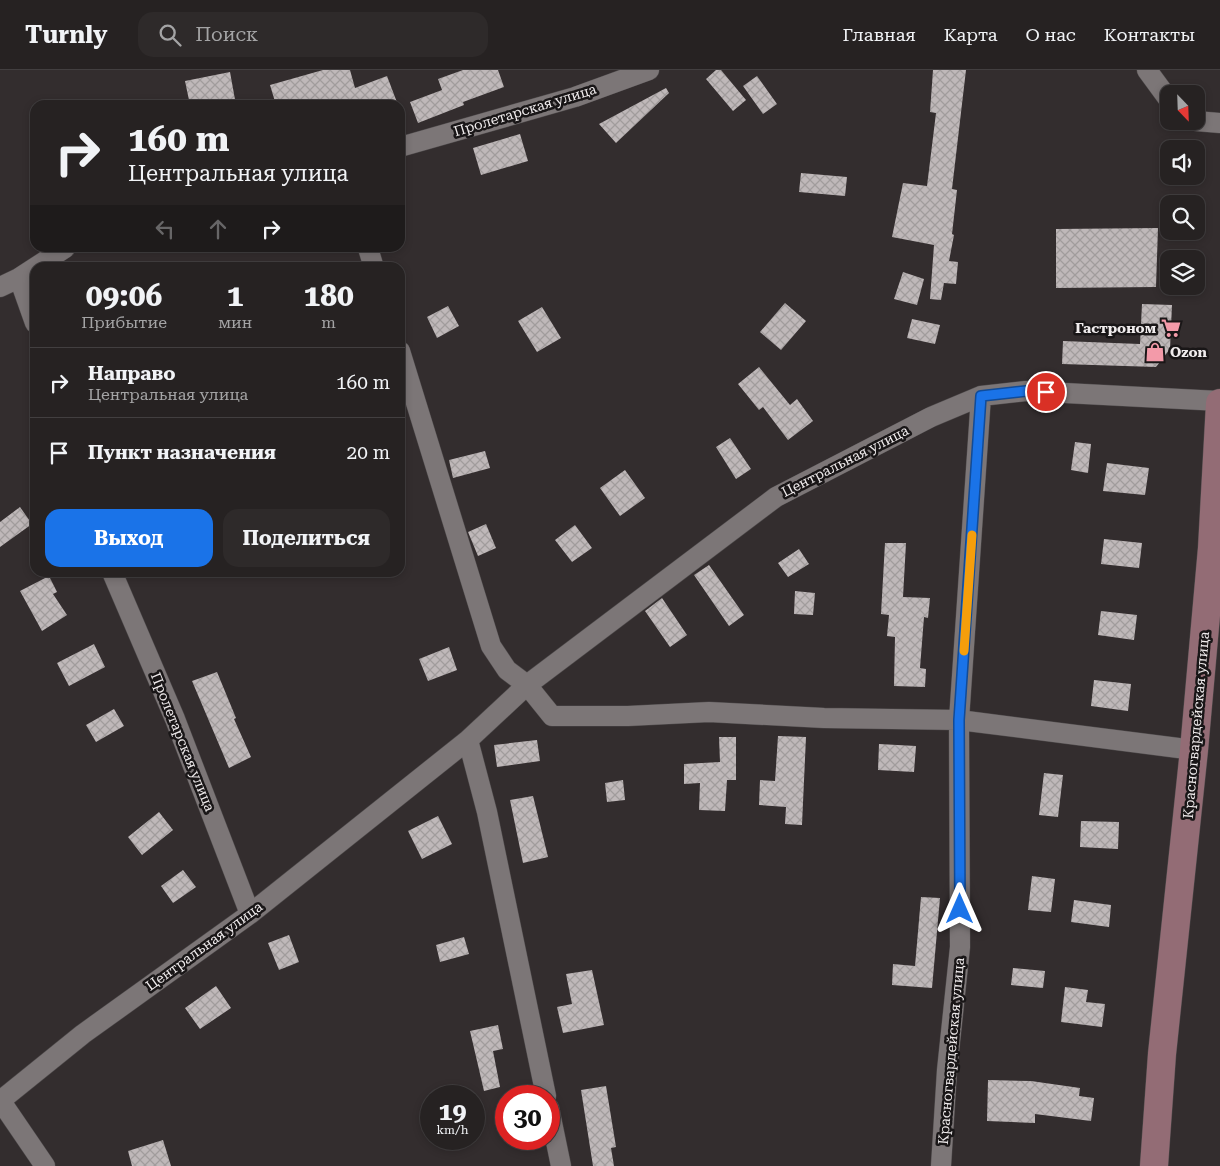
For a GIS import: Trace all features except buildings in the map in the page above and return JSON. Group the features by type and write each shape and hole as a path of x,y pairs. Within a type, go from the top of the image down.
{"street":[{"name":"Пролетарская улица","path":"405,146 574,97 649,70"},
{"path":"1148,70 1160,87"},
{"path":"1205,122 1220,123"},
{"path":"43,262 59,252"},
{"path":"0,288 30,270"},
{"path":"18,278 30,310"},
{"path":"405,367 491,646 507,670 527,685 552,716 628,716 709,712 824,718 959,720 1194,750"},
{"name":"Центральная улица","path":"46,1166 0,1100 83,1034 250,914 468,740 527,685 776,497 931,417 981,396 1026,391 1220,402"},
{"name":"Красногвардейская улица","path":"940,1166 947,1070 960,947 959,720 981,396"},
{"name":"Красногвардейская улица","path":"1154,1166 1162,1054 1194,750 1212,548 1220,402"},
{"name":"Пролетарская улица","path":"114,577 175,719 250,914"},
{"path":"468,740 487,812 544,1085"},
{"path":"558,1150 561,1166"}],"slow traffic":[{"path":"964,651 972,535"}],"place":[{"name":"Гастроном","path":"1171,328"},
{"name":"Ozon","path":"1155,352"}],"route":[{"path":"960,909 959,720 981,396 1026,391 1046,392"}]}
